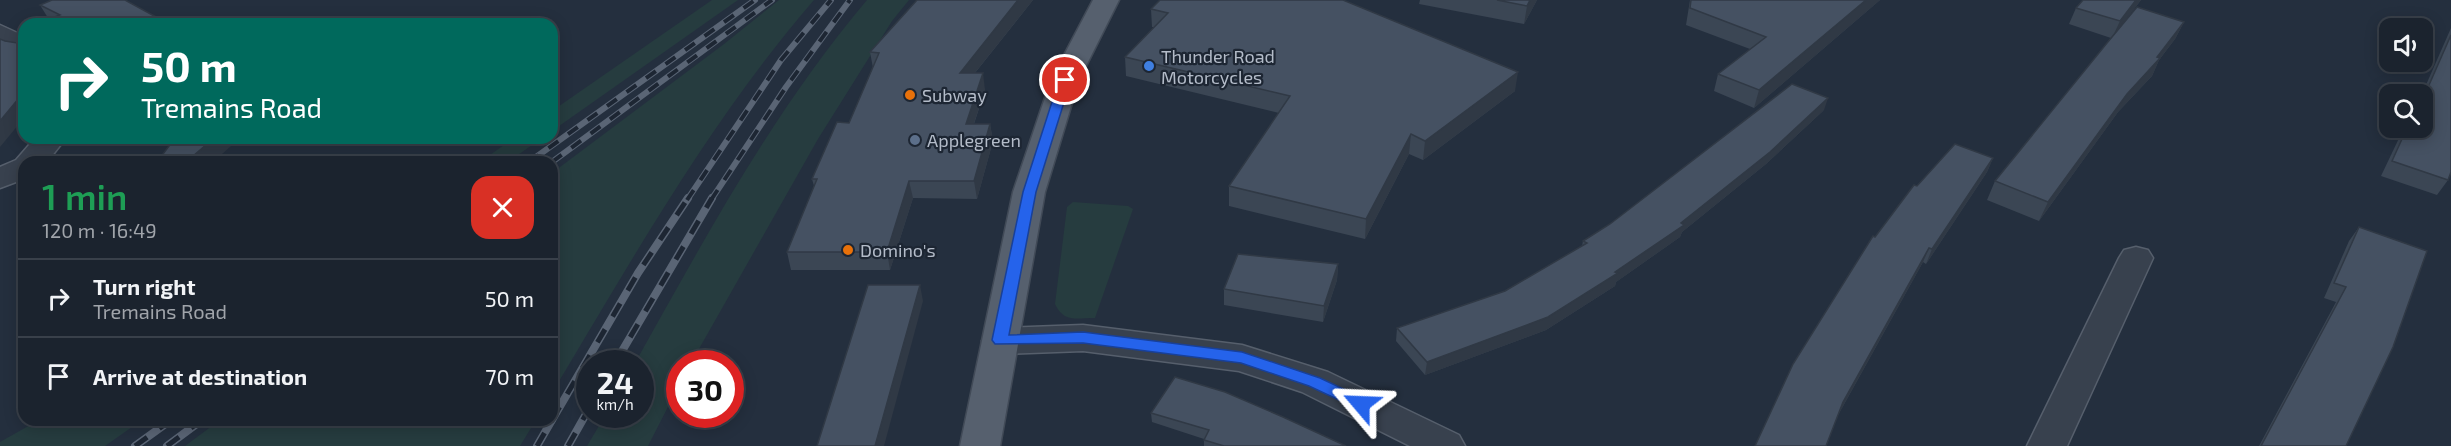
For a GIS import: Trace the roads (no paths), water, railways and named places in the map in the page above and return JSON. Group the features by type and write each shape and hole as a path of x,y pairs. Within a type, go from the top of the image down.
{"main road":[{"path":"980,446 1029,192 1065,80 1106,0"}],"street":[{"path":"0,33 18,43"},
{"path":"35,156 46,144"},
{"path":"0,179 18,170"},
{"path":"2047,446 2136,258"},
{"path":"1000,340 1083,338 1242,358 1315,382 1445,446"}],"railway":[{"path":"558,141 755,0"},
{"path":"558,158 772,0"},
{"path":"687,200 781,60 831,0"},
{"path":"711,200 786,87 850,0"},
{"path":"537,156 554,144"},
{"path":"558,410 638,273 688,198"},
{"path":"623,350 712,198"},
{"path":"135,446 163,426"},
{"path":"167,446 194,426"},
{"path":"537,446 549,426"},
{"path":"568,446 578,428"}],"place":[{"name":"Thunder Road Motorcycles","path":"1149,66"},
{"name":"Subway","path":"910,95"},
{"name":"Applegreen","path":"915,140"},
{"name":"Domino's","path":"848,250"}]}
